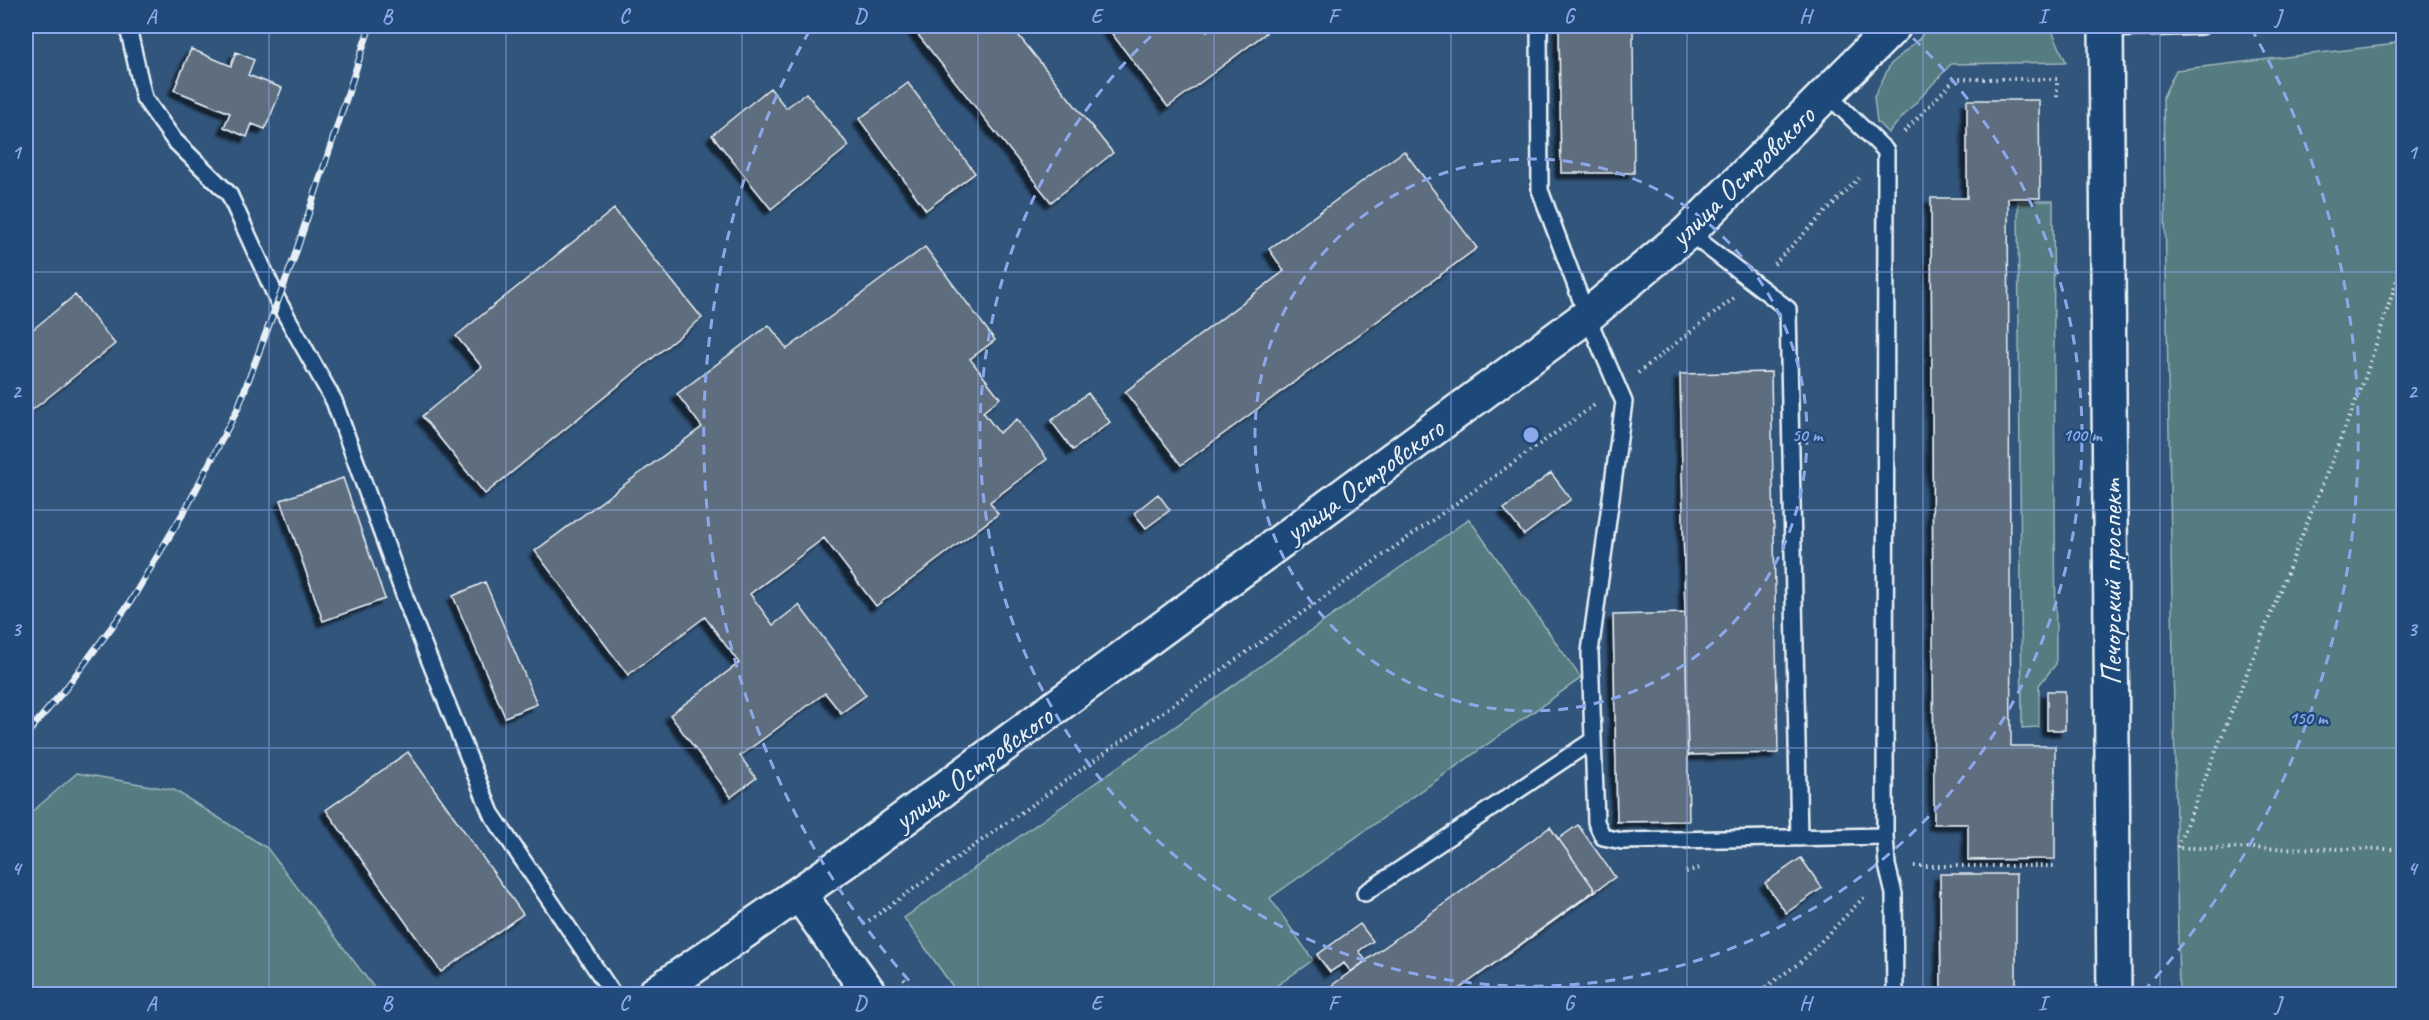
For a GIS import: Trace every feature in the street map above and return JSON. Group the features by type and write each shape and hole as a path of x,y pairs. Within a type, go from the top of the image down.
{"main road":[{"name":"улица Островского","path":"654,994 800,895 1587,316 1688,232 1894,26"},
{"name":"Печорский проспект","path":"2104,26 2114,994"},
{"path":"800,895 870,994"}],"lane":[{"path":"131,26 129,32 144,99 174,140 229,194 278,301 334,401 411,614 491,813 613,994"},
{"path":"1539,26 1540,190 1587,316 1624,402 1590,652 1596,822 1603,837 1622,841 1885,836"},
{"path":"2104,26 2202,26"},
{"path":"1827,94 1886,151 1885,836 1888,870 1894,894 1895,994"},
{"path":"1688,232 1788,309 1799,838"},
{"path":"1365,893 1593,740"}],"path":[{"path":"870,932 864,923 1655,362 1789,251 1955,80 2058,79 2057,98"},
{"path":"2403,258 2366,378 2176,848 2403,849"},
{"path":"1756,994 1802,961 1846,918 1888,870"},
{"path":"902,977 915,994"}],"green space":[{"path":"1928,26 2050,26 2066,62 1951,64 1888,133 1877,122 1874,97 1890,65 1920,38"},
{"path":"2403,38 2403,994 2179,994 2163,97 2176,70 2388,45"},
{"path":"2018,201 2053,201 2056,664 2039,685 2039,727 2022,728"},
{"path":"1469,519 1581,678 1270,898 1313,960 1265,994 958,994 904,918"},
{"path":"77,773 174,790 267,848 379,994 26,994 26,817"}],"building":[{"path":"911,26 1011,26 1113,153 1051,202"},
{"path":"1106,26 1202,26 1207,31 1214,26 1261,26 1266,33 1168,107"},
{"path":"1559,26 1633,26 1634,173 1561,173"},
{"path":"191,49 231,66 236,52 254,60 248,75 282,88 265,129 252,124 247,137 224,127 230,113 174,90"},
{"path":"908,83 975,173 926,210 859,119"},
{"path":"770,88 786,108 806,93 849,146 771,209 712,135"},
{"path":"1967,100 2039,100 2040,198 2008,198 2011,746 2055,746 2055,859 1968,860 1968,824 1934,824 1931,198 1967,198"},
{"path":"1404,151 1477,248 1181,465 1125,392 1284,271 1269,249"},
{"path":"614,209 702,318 485,494 422,416 482,367 456,336"},
{"path":"925,247 995,340 970,359 1000,398 983,412 999,433 1017,419 1047,459 990,502 998,514 876,606 824,538 750,594 773,625 799,605 866,695 841,713 825,693 740,756 756,778 731,797 670,715 739,663 705,617 628,675 535,551 702,427 677,394 769,325 787,349"},
{"path":"75,295 115,344 26,415 26,335"},
{"path":"1771,372 1778,753 1688,755 1680,374"},
{"path":"1088,393 1110,422 1073,450 1051,421"},
{"path":"1551,473 1571,499 1524,535 1504,509"},
{"path":"343,478 385,599 323,621 281,500"},
{"path":"1158,494 1170,510 1146,528 1134,513"},
{"path":"485,582 537,704 505,717 453,596"},
{"path":"1685,613 1689,821 1617,822 1613,615"},
{"path":"2047,691 2065,691 2065,730 2047,730"},
{"path":"408,752 523,914 441,972 326,810"},
{"path":"1578,825 1615,877 1452,994 1320,994 1550,827 1558,839"},
{"path":"1550,827 1595,890 1452,994 1320,994"},
{"path":"1801,858 1822,888 1786,913 1765,883"},
{"path":"1940,874 2016,874 2016,994 1941,994"},
{"path":"1360,924 1373,941 1359,951 1366,961 1351,972 1344,963 1330,972 1317,955"}],"railway":[{"path":"26,735 66,688 129,604 188,505 238,408 294,258 370,26"}]}
